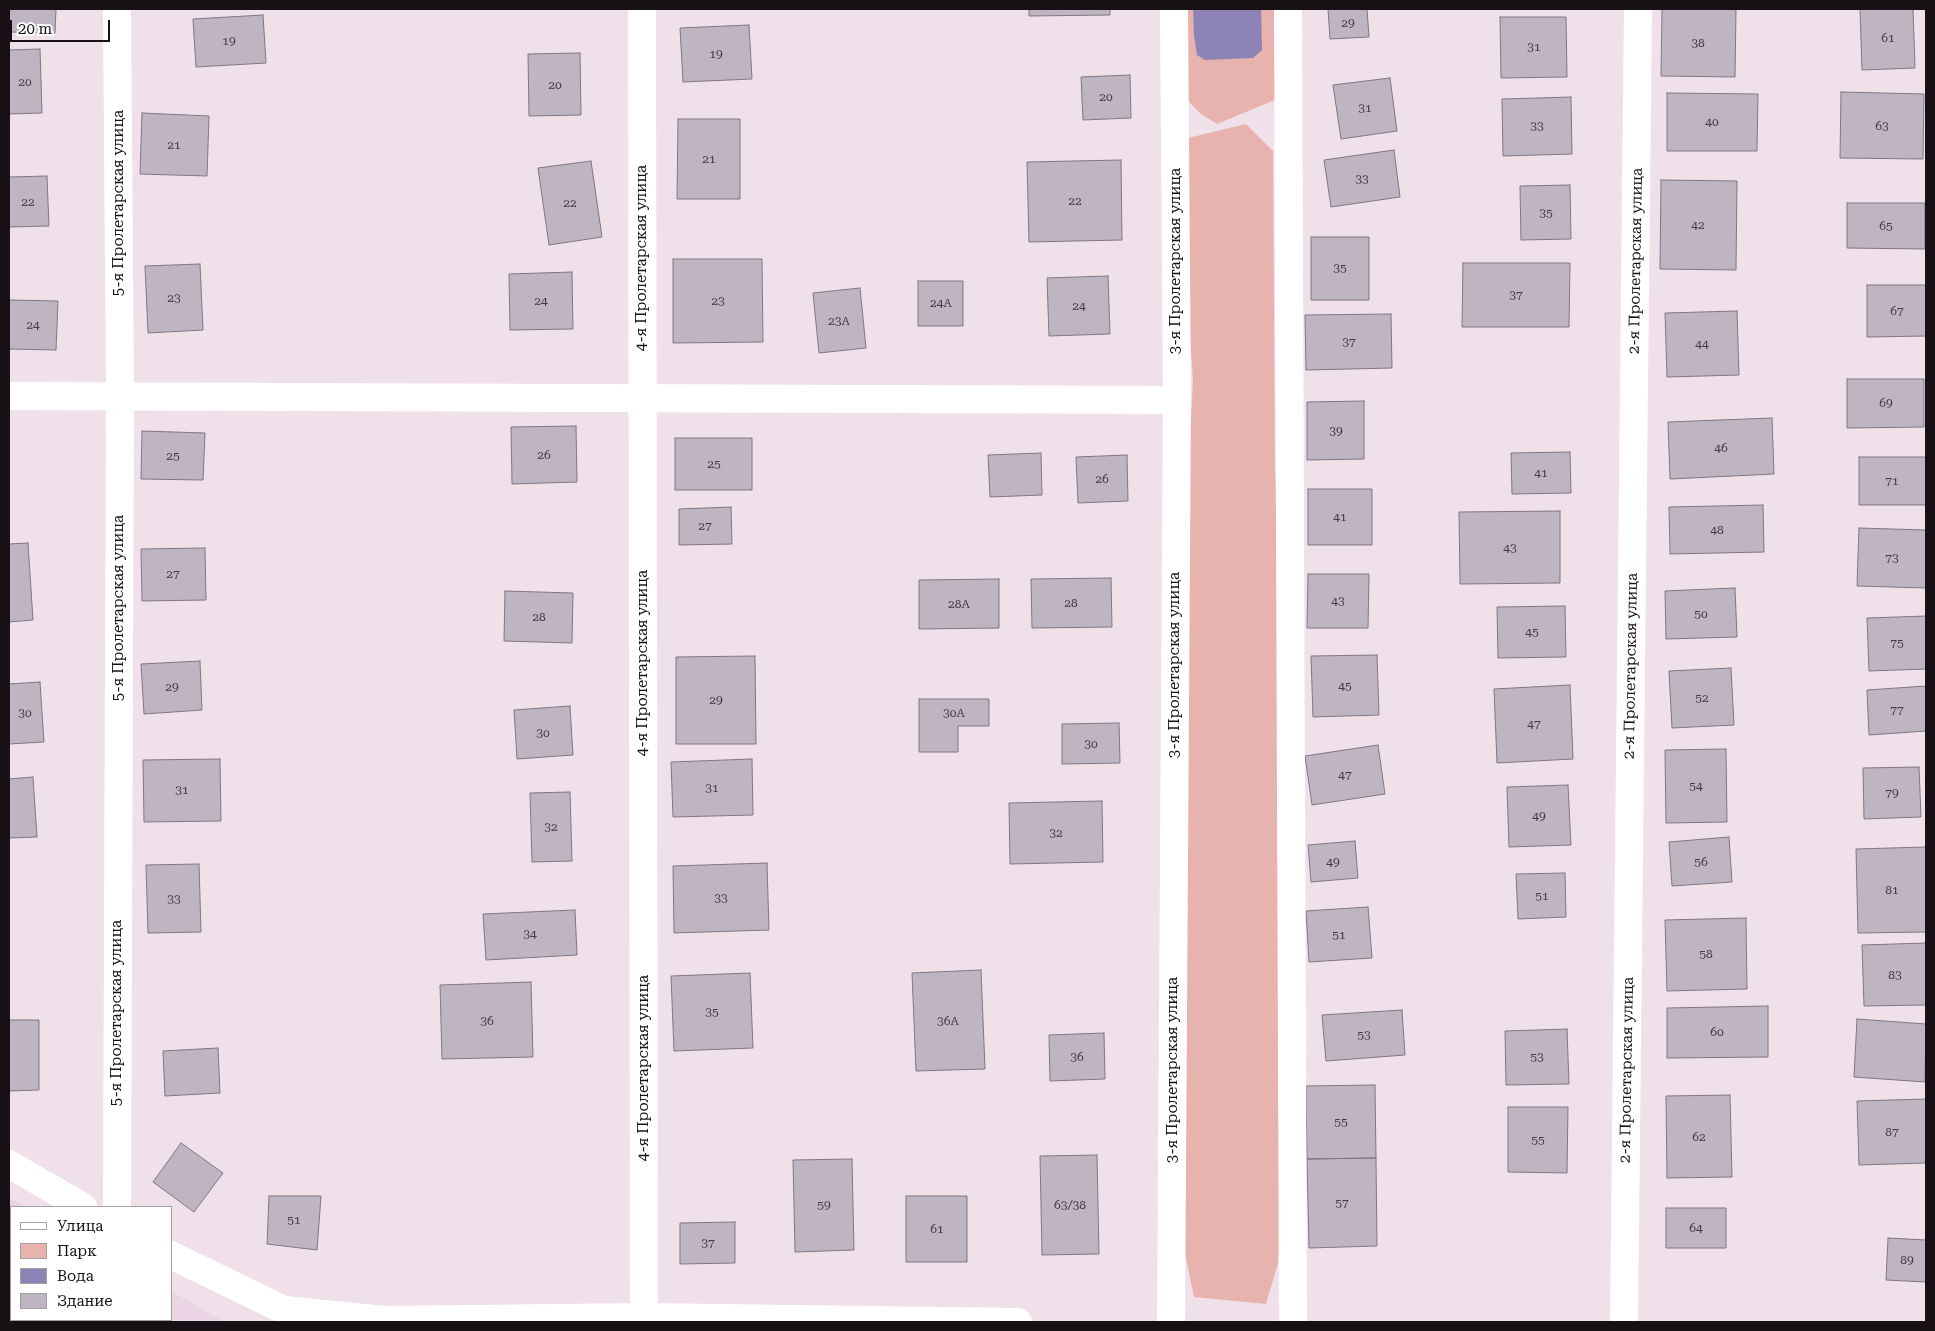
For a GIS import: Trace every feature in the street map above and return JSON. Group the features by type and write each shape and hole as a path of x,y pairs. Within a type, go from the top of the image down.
{"street":[{"name":"5-я Пролетарская улица","path":"117,9 120,396 117,1206"},
{"name":"4-я Пролетарская улица","path":"642,9 644,1317"},
{"name":"3-я Пролетарская улица","path":"1171,1322 1177,400 1174,9"},
{"path":"1288,9 1293,1322"},
{"name":"2-я Пролетарская улица","path":"1624,1322 1638,9"},
{"path":"9,396 1177,400"},
{"path":"9,1164 81,1206"},
{"path":"172,1255 284,1310 384,1320 644,1317 1018,1322"}],"shaded area":[{"path":"9,1197 24,1206 10,1206 10,1321 172,1321 172,1292 225,1322 9,1322"}],"green space":[{"path":"1187,9 1281,9 1282,97 1217,124 1201,114 1187,100"},
{"path":"1246,124 1273,151 1275,468 1280,594 1283,1181 1278,1263 1266,1304 1194,1297 1180,1229 1187,490 1193,381 1187,289 1188,138"}],"water":[{"path":"1193,9 1261,9 1262,50 1253,58 1205,60 1197,55"}],"building":[{"path":"9,9 56,9 55,33 9,32"},
{"path":"1029,9 1110,9 1110,15 1029,16"},
{"path":"1328,9 1367,9 1369,37 1330,39"},
{"path":"1662,9 1736,9 1735,77 1661,76"},
{"path":"1860,9 1913,9 1915,68 1862,70"},
{"path":"263,15 266,63 196,67 193,19"},
{"path":"1500,17 1566,17 1567,77 1501,78"},
{"path":"749,25 752,79 683,82 680,28"},
{"path":"40,49 42,113 9,114 9,50"},
{"path":"580,53 581,115 529,116 528,54"},
{"path":"1130,75 1131,118 1083,120 1081,77"},
{"path":"1390,78 1397,131 1341,139 1333,85"},
{"path":"1841,92 1924,94 1923,159 1840,158"},
{"path":"1667,93 1758,94 1757,151 1667,151"},
{"path":"1571,97 1572,154 1503,156 1502,99"},
{"path":"142,113 209,116 207,176 140,174"},
{"path":"678,119 740,119 740,199 677,199"},
{"path":"1394,150 1400,197 1331,207 1324,160"},
{"path":"1121,160 1122,240 1029,242 1027,162"},
{"path":"591,161 602,237 549,245 538,168"},
{"path":"47,176 49,226 9,227 9,177"},
{"path":"1661,180 1737,181 1736,270 1660,269"},
{"path":"1570,185 1571,239 1521,240 1520,186"},
{"path":"1847,203 1925,203 1925,249 1847,248"},
{"path":"1311,237 1369,237 1369,300 1311,300"},
{"path":"673,259 762,259 763,342 673,343"},
{"path":"1463,263 1570,263 1569,327 1462,327"},
{"path":"200,264 203,330 148,333 145,266"},
{"path":"572,272 573,329 510,330 509,274"},
{"path":"1108,276 1110,334 1049,336 1047,278"},
{"path":"918,281 963,281 963,326 918,326"},
{"path":"1867,285 1926,285 1926,336 1867,337"},
{"path":"860,288 866,348 819,353 813,293"},
{"path":"9,300 58,301 56,350 9,349"},
{"path":"1737,311 1739,375 1667,377 1665,313"},
{"path":"1391,314 1392,368 1306,370 1305,315"},
{"path":"1847,379 1924,379 1924,427 1847,428"},
{"path":"1364,401 1364,459 1307,460 1307,402"},
{"path":"1772,418 1774,474 1670,479 1668,422"},
{"path":"576,426 577,482 512,484 511,427"},
{"path":"142,431 205,433 203,480 141,479"},
{"path":"675,438 752,438 752,490 675,490"},
{"path":"1570,452 1571,493 1512,494 1511,453"},
{"path":"1041,453 1042,495 990,497 988,455"},
{"path":"1127,455 1128,501 1078,503 1076,457"},
{"path":"1859,457 1926,457 1926,505 1859,505"},
{"path":"1308,489 1372,489 1372,545 1308,545"},
{"path":"1763,505 1764,552 1670,554 1669,507"},
{"path":"731,507 732,544 679,545 679,509"},
{"path":"1560,511 1560,583 1460,584 1459,512"},
{"path":"1859,528 1926,530 1926,588 1857,586"},
{"path":"28,543 33,620 9,622 9,544"},
{"path":"205,548 206,600 142,601 141,549"},
{"path":"1308,574 1369,574 1368,628 1307,628"},
{"path":"1111,578 1112,627 1032,628 1031,579"},
{"path":"999,579 999,628 919,629 919,580"},
{"path":"1735,588 1737,637 1666,639 1665,591"},
{"path":"505,591 573,593 572,643 504,641"},
{"path":"1565,606 1566,657 1498,658 1497,607"},
{"path":"1926,616 1926,669 1869,671 1867,618"},
{"path":"1377,655 1379,715 1313,717 1311,656"},
{"path":"755,656 756,744 676,744 676,657"},
{"path":"200,661 202,710 144,714 141,664"},
{"path":"1731,668 1734,725 1672,728 1669,671"},
{"path":"40,682 44,742 9,744 9,684"},
{"path":"1570,685 1573,759 1497,763 1494,689"},
{"path":"1926,686 1926,731 1869,735 1867,690"},
{"path":"919,699 989,699 989,726 958,726 958,752 919,752"},
{"path":"570,706 573,755 517,759 514,710"},
{"path":"1119,723 1120,763 1062,764 1062,724"},
{"path":"1378,745 1385,794 1312,805 1305,756"},
{"path":"1726,749 1727,822 1666,823 1665,750"},
{"path":"220,759 221,821 144,822 143,760"},
{"path":"752,759 753,815 673,817 671,762"},
{"path":"1919,767 1921,817 1864,819 1863,768"},
{"path":"33,777 37,837 9,838 9,779"},
{"path":"1568,785 1571,845 1509,847 1507,787"},
{"path":"570,792 572,861 532,862 530,793"},
{"path":"1102,801 1103,862 1010,864 1009,803"},
{"path":"1729,837 1732,882 1672,886 1669,842"},
{"path":"1355,841 1358,878 1311,882 1308,845"},
{"path":"1926,847 1926,932 1858,933 1856,849"},
{"path":"767,863 769,930 674,933 673,866"},
{"path":"199,864 201,932 148,933 146,865"},
{"path":"1565,873 1566,917 1518,919 1516,874"},
{"path":"1368,907 1372,958 1309,962 1306,911"},
{"path":"575,910 577,955 486,960 483,914"},
{"path":"1746,918 1747,989 1667,991 1665,920"},
{"path":"1926,943 1926,1005 1864,1006 1862,945"},
{"path":"981,970 985,1069 916,1071 912,973"},
{"path":"750,973 753,1048 674,1051 671,976"},
{"path":"531,982 533,1057 442,1059 440,985"},
{"path":"1768,1006 1768,1057 1667,1058 1667,1008"},
{"path":"1402,1010 1405,1055 1326,1061 1322,1015"},
{"path":"1857,1019 1926,1024 1925,1082 1854,1077"},
{"path":"9,1020 39,1020 39,1090 9,1091"},
{"path":"1567,1029 1569,1084 1506,1085 1505,1031"},
{"path":"1104,1033 1105,1079 1050,1081 1049,1035"},
{"path":"218,1048 220,1093 165,1096 163,1051"},
{"path":"1375,1085 1376,1158 1307,1159 1306,1086"},
{"path":"1730,1095 1732,1177 1667,1178 1666,1096"},
{"path":"1926,1099 1926,1163 1859,1165 1857,1101"},
{"path":"1508,1107 1568,1107 1567,1173 1508,1172"},
{"path":"181,1143 223,1173 194,1212 153,1182"},
{"path":"1097,1155 1099,1254 1042,1255 1040,1156"},
{"path":"1376,1158 1377,1246 1309,1248 1307,1159"},
{"path":"852,1159 854,1250 795,1252 793,1160"},
{"path":"269,1196 321,1196 317,1250 267,1244"},
{"path":"906,1196 967,1196 967,1262 906,1262"},
{"path":"1666,1208 1726,1208 1726,1248 1666,1248"},
{"path":"735,1222 735,1263 680,1264 680,1223"},
{"path":"1888,1238 1926,1240 1926,1282 1886,1280"}]}
